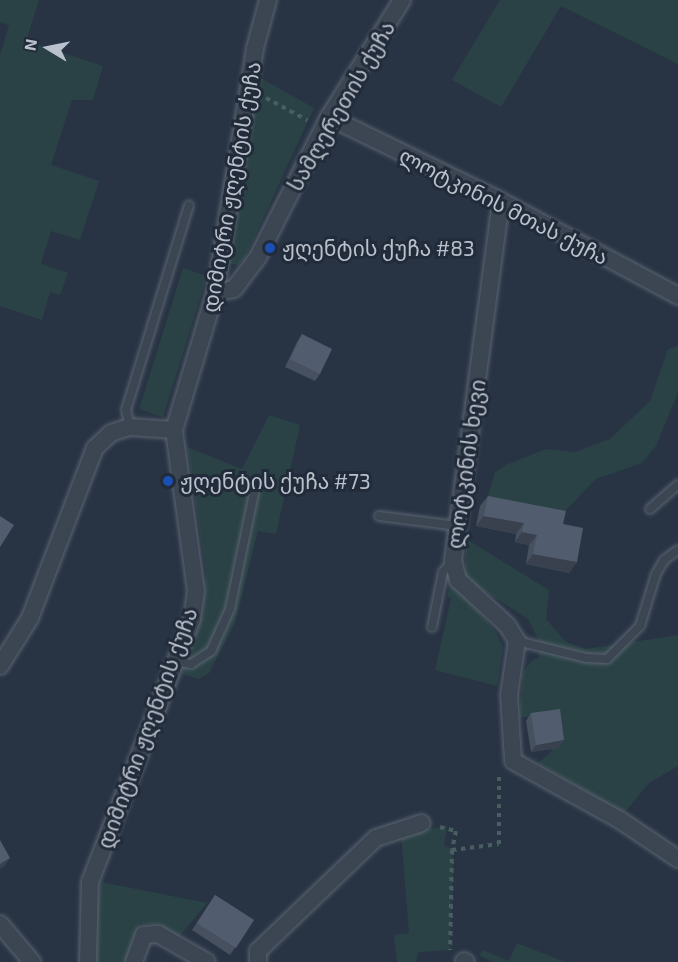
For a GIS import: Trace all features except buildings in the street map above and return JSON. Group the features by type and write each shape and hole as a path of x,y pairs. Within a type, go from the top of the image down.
{"street":[{"name":"დიმიტრი ჟღენტის ქუჩა","path":"88,962 90,882 192,619 196,591 174,430 215,293 249,88 268,0"},
{"name":"სამღერეთის ქუჩა","path":"215,293 234,289 258,257 326,123 402,0"},
{"name":"ლოტკინის მთას ქუჩა","path":"326,123 501,201 678,296"},
{"name":"ლოტკინის ხევი","path":"501,201 453,560 458,580 507,625 517,641"},
{"path":"0,666 30,618 95,448 111,433 130,427 174,430"},
{"path":"517,641 509,695 513,761 620,820 678,859"},
{"path":"258,962 258,951 376,838 422,823"},
{"path":"0,924 32,962"},
{"path":"134,962 144,935 158,934 207,962"}],"lane":[{"path":"130,427 126,410 189,204"},
{"path":"650,509 678,485"},
{"path":"176,661 190,664 211,651 230,609 254,493"},
{"path":"379,516 458,526"},
{"path":"517,641 586,658 607,659 640,626 656,574 664,560 678,550"},
{"path":"432,627 443,572 453,560"}],"path":[{"path":"249,88 326,123"},
{"path":"452,850 499,844 498,761"},
{"path":"422,823 456,831 452,850 450,950 465,962"}],"green space":[{"path":"0,0 39,0 26,41 103,66 93,100 72,100 51,165 99,181 80,240 51,231 41,264 68,273 60,295 50,292 42,320 0,306 0,55 9,25 0,22"},
{"path":"500,0 678,0 678,64 561,6 501,107 452,80"},
{"path":"259,77 314,108 245,258 238,265 228,263"},
{"path":"183,268 207,276 163,417 139,409"},
{"path":"678,346 678,392 656,446 642,463 596,479 559,517 486,502 495,472 508,464 546,449 575,452 610,439 650,401 668,349"},
{"path":"269,415 300,425 276,534 258,531 235,623 209,673 199,679 182,674 202,615 206,573 187,447 242,469"},
{"path":"466,539 549,590 546,619 566,642 586,649 678,635 678,766 649,783 624,813 538,763 551,752 556,723 545,718 519,717 523,672 533,659 539,658 538,639 528,619 465,579"},
{"path":"451,578 495,631 503,647 497,686 435,670 451,598 447,597"},
{"path":"447,826 444,845 452,850 453,868 450,950 418,952 416,962 397,962 394,935 409,933 401,834"},
{"path":"101,882 207,903 178,938 160,925 140,923 125,962 93,962 92,923"},
{"path":"517,943 565,962 493,962 479,955 483,950 509,961"}],"place":[{"name":"ჟღენტის ქუჩა #83","path":"270,248"},
{"name":"ჟღენტის ქუჩა #73","path":"168,481"}]}
